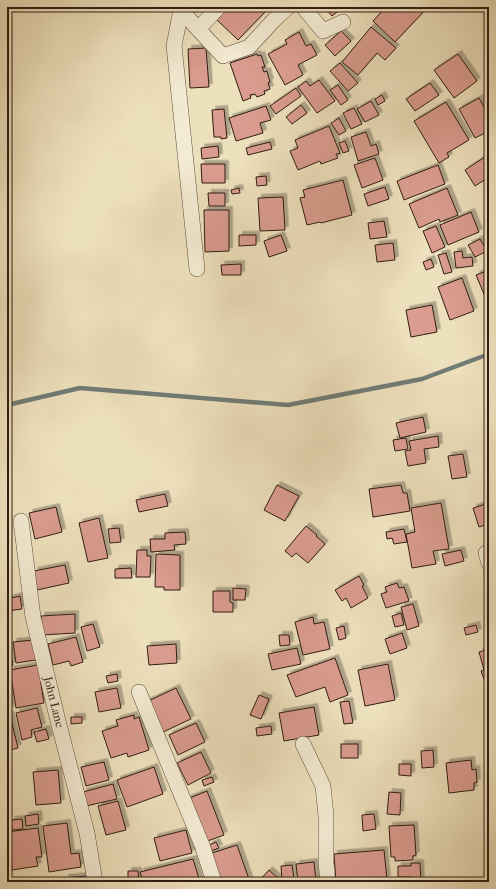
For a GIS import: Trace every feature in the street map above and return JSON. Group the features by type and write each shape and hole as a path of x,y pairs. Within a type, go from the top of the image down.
{"street":[{"path":"198,29 219,7"},
{"path":"180,8 223,56 249,47 288,7"},
{"path":"303,7 324,31 343,22"},
{"path":"180,8 174,46 197,269"},
{"name":"John Lane","path":"21,521 33,617 87,833 95,882"},
{"path":"489,552 486,553 489,563"},
{"path":"138,692 202,845 214,882"},
{"path":"303,744 323,786 326,816 326,863 328,882"}],"building":[{"path":"229,7 262,7 266,11 238,40 217,20"},
{"path":"324,7 343,7 332,16"},
{"path":"386,7 428,7 395,42 373,21"},
{"path":"371,27 396,48 385,60 377,53 358,75 342,62"},
{"path":"341,31 351,41 335,56 325,45"},
{"path":"299,32 306,46 311,44 317,55 298,65 303,75 285,85 268,54 287,44 285,40"},
{"path":"206,48 209,87 190,88 188,49"},
{"path":"257,54 258,56 261,55 265,67 262,67 264,72 267,71 270,89 264,91 265,94 257,97 255,94 250,95 251,98 243,101 230,63"},
{"path":"458,54 477,81 454,98 434,70"},
{"path":"340,63 358,83 348,91 330,71"},
{"path":"319,80 335,101 317,113 298,87 306,81 310,86"},
{"path":"430,83 439,95 415,111 406,99"},
{"path":"338,85 348,100 341,105 330,90"},
{"path":"296,88 301,96 276,114 270,106"},
{"path":"382,95 385,101 378,105 375,99"},
{"path":"479,98 489,116 489,122 484,125 487,132 475,138 459,109"},
{"path":"371,101 379,115 365,122 357,109"},
{"path":"446,102 469,140 447,153 449,157 439,163 414,121"},
{"path":"301,105 307,113 292,124 286,117"},
{"path":"266,106 271,120 260,123 263,133 236,141 229,118"},
{"path":"354,108 362,124 351,129 343,113"},
{"path":"224,109 227,138 221,139 221,137 214,137 212,110"},
{"path":"339,118 346,131 339,135 331,123"},
{"path":"329,126 340,153 336,154 338,158 321,164 320,161 298,170 290,151 298,148 295,140"},
{"path":"366,132 371,146 376,144 379,154 358,161 351,137"},
{"path":"345,141 349,151 343,153 339,143"},
{"path":"270,142 272,149 248,155 246,148"},
{"path":"218,146 219,157 202,159 201,148"},
{"path":"488,155 489,177 475,186 465,170"},
{"path":"375,158 383,180 362,188 354,165"},
{"path":"201,164 225,164 225,183 202,183"},
{"path":"438,165 445,184 404,200 397,181"},
{"path":"266,176 267,185 257,186 256,177"},
{"path":"343,180 352,215 307,225 300,198 305,197 303,190"},
{"path":"385,187 389,199 368,206 364,194"},
{"path":"239,188 240,193 232,194 231,190"},
{"path":"447,188 458,215 440,222 439,219 419,228 409,204"},
{"path":"208,193 225,193 225,206 209,206"},
{"path":"283,197 285,230 260,231 258,198"},
{"path":"204,210 229,210 229,251 205,252"},
{"path":"471,212 479,232 448,245 440,225"},
{"path":"384,221 387,237 370,239 368,223"},
{"path":"436,226 445,247 432,253 423,231"},
{"path":"239,235 256,235 256,245 239,246"},
{"path":"281,235 287,251 269,257 264,241"},
{"path":"480,239 487,251 475,257 468,245"},
{"path":"393,243 395,260 377,262 375,245"},
{"path":"462,251 463,258 472,257 473,266 456,268 454,252"},
{"path":"446,253 452,272 444,274 438,255"},
{"path":"431,259 434,267 426,270 423,262"},
{"path":"241,264 241,275 222,275 221,265"},
{"path":"489,270 489,306 476,275"},
{"path":"462,278 474,311 450,320 438,287"},
{"path":"432,305 437,332 411,337 406,310"},
{"path":"423,417 426,432 400,438 396,423"},
{"path":"438,436 439,447 424,449 426,463 408,466 405,451 411,450 409,441"},
{"path":"406,438 408,449 395,451 393,440"},
{"path":"463,454 467,477 452,479 448,456"},
{"path":"277,485 299,496 285,521 264,510"},
{"path":"401,485 403,493 407,493 410,511 373,517 369,489"},
{"path":"165,494 168,506 139,512 136,500"},
{"path":"441,503 449,549 433,551 436,564 412,568 406,534 415,532 411,508"},
{"path":"489,503 489,524 479,527 473,508"},
{"path":"56,507 62,532 35,539 29,513"},
{"path":"99,518 108,558 88,562 79,523"},
{"path":"306,526 325,544 308,563 296,553 292,557 285,551"},
{"path":"119,528 121,542 110,543 108,529"},
{"path":"404,529 407,542 394,544 392,538 387,539 386,532"},
{"path":"185,532 186,544 174,545 175,550 151,552 150,539 165,539 165,533"},
{"path":"137,550 147,550 147,556 151,556 150,577 136,577"},
{"path":"461,550 464,561 445,566 442,554"},
{"path":"156,554 180,555 180,590 164,590 164,587 155,587"},
{"path":"65,565 69,583 37,590 34,571"},
{"path":"131,568 132,578 115,578 115,569"},
{"path":"359,576 364,585 362,586 368,598 351,608 346,598 342,601 335,590"},
{"path":"397,583 399,588 404,587 409,601 386,608 381,594 387,592 385,587"},
{"path":"233,588 246,589 245,600 233,600"},
{"path":"213,591 230,591 230,602 233,603 233,612 213,612"},
{"path":"20,596 22,609 7,611 7,599"},
{"path":"413,604 419,626 407,630 401,607"},
{"path":"401,613 404,625 395,627 392,616"},
{"path":"75,614 75,633 42,635 41,616"},
{"path":"313,617 314,624 324,622 330,649 303,655 295,622"},
{"path":"93,624 100,647 87,651 81,627"},
{"path":"476,625 478,632 466,635 464,628"},
{"path":"344,626 346,638 339,640 336,628"},
{"path":"402,633 407,648 390,654 385,639"},
{"path":"279,635 289,635 290,645 280,646"},
{"path":"76,637 83,662 71,666 69,661 53,665 48,644"},
{"path":"33,640 36,660 16,663 13,642"},
{"path":"176,644 177,663 149,665 147,646"},
{"path":"297,648 301,664 272,670 268,654"},
{"path":"489,649 489,677 484,679 481,671 484,670 479,652"},
{"path":"7,651 10,651 13,665 7,666"},
{"path":"335,658 348,695 330,702 325,687 296,697 287,675"},
{"path":"388,664 395,700 365,706 358,670"},
{"path":"38,665 44,703 16,708 10,670"},
{"path":"117,674 118,681 108,683 106,676"},
{"path":"117,688 121,708 99,712 95,692"},
{"path":"176,688 191,719 161,733 146,702"},
{"path":"7,689 11,709 7,710"},
{"path":"259,695 269,699 261,719 250,715"},
{"path":"349,701 353,723 344,724 340,702"},
{"path":"314,707 319,735 284,741 279,713"},
{"path":"37,708 42,727 31,730 32,737 22,740 16,713"},
{"path":"7,715 10,715 18,748 7,751"},
{"path":"134,715 134,719 139,717 149,750 128,757 127,753 111,758 102,731 118,726 116,720"},
{"path":"71,717 82,717 82,723 71,724"},
{"path":"196,723 205,742 178,755 169,735"},
{"path":"271,726 272,734 257,736 256,728"},
{"path":"46,729 49,739 37,742 34,732"},
{"path":"341,744 358,744 358,758 341,758"},
{"path":"433,750 434,767 422,768 421,751"},
{"path":"201,752 211,773 188,785 177,763"},
{"path":"471,760 472,770 476,769 477,782 474,783 474,790 449,793 446,763"},
{"path":"104,762 109,780 86,786 81,767"},
{"path":"399,764 411,764 411,776 399,775"},
{"path":"154,767 163,794 127,807 117,780"},
{"path":"58,770 61,803 36,805 33,772"},
{"path":"212,777 214,782 204,786 202,780"},
{"path":"113,784 117,799 86,806 83,792"},
{"path":"207,791 224,835 205,842 187,799"},
{"path":"389,792 401,793 400,815 387,814"},
{"path":"118,801 126,830 106,835 98,806"},
{"path":"38,814 39,824 26,826 25,816"},
{"path":"374,814 376,829 363,831 362,815"},
{"path":"22,819 23,829 12,830 11,820"},
{"path":"67,823 71,854 79,853 81,867 49,872 43,826"},
{"path":"414,825 416,855 413,856 413,860 395,861 395,857 391,857 389,826"},
{"path":"38,828 42,857 36,857 38,866 12,870 7,832"},
{"path":"186,830 192,853 160,861 154,838"},
{"path":"216,842 219,848 211,851 209,845"},
{"path":"237,845 250,882 219,882 209,854"},
{"path":"384,850 387,879 336,882 334,854"},
{"path":"193,859 200,882 143,882 140,872"},
{"path":"314,862 316,882 298,882 296,864"},
{"path":"411,863 420,863 421,882 411,882 411,877 398,877 398,866 411,866"},
{"path":"292,865 294,879 282,880 281,866"},
{"path":"269,870 281,881 258,882"},
{"path":"128,871 138,871 139,882 128,882"},
{"path":"87,876 87,882 66,882 65,878"}],"waterway":[{"path":"7,405 80,388 288,405 422,379 489,354"}]}
